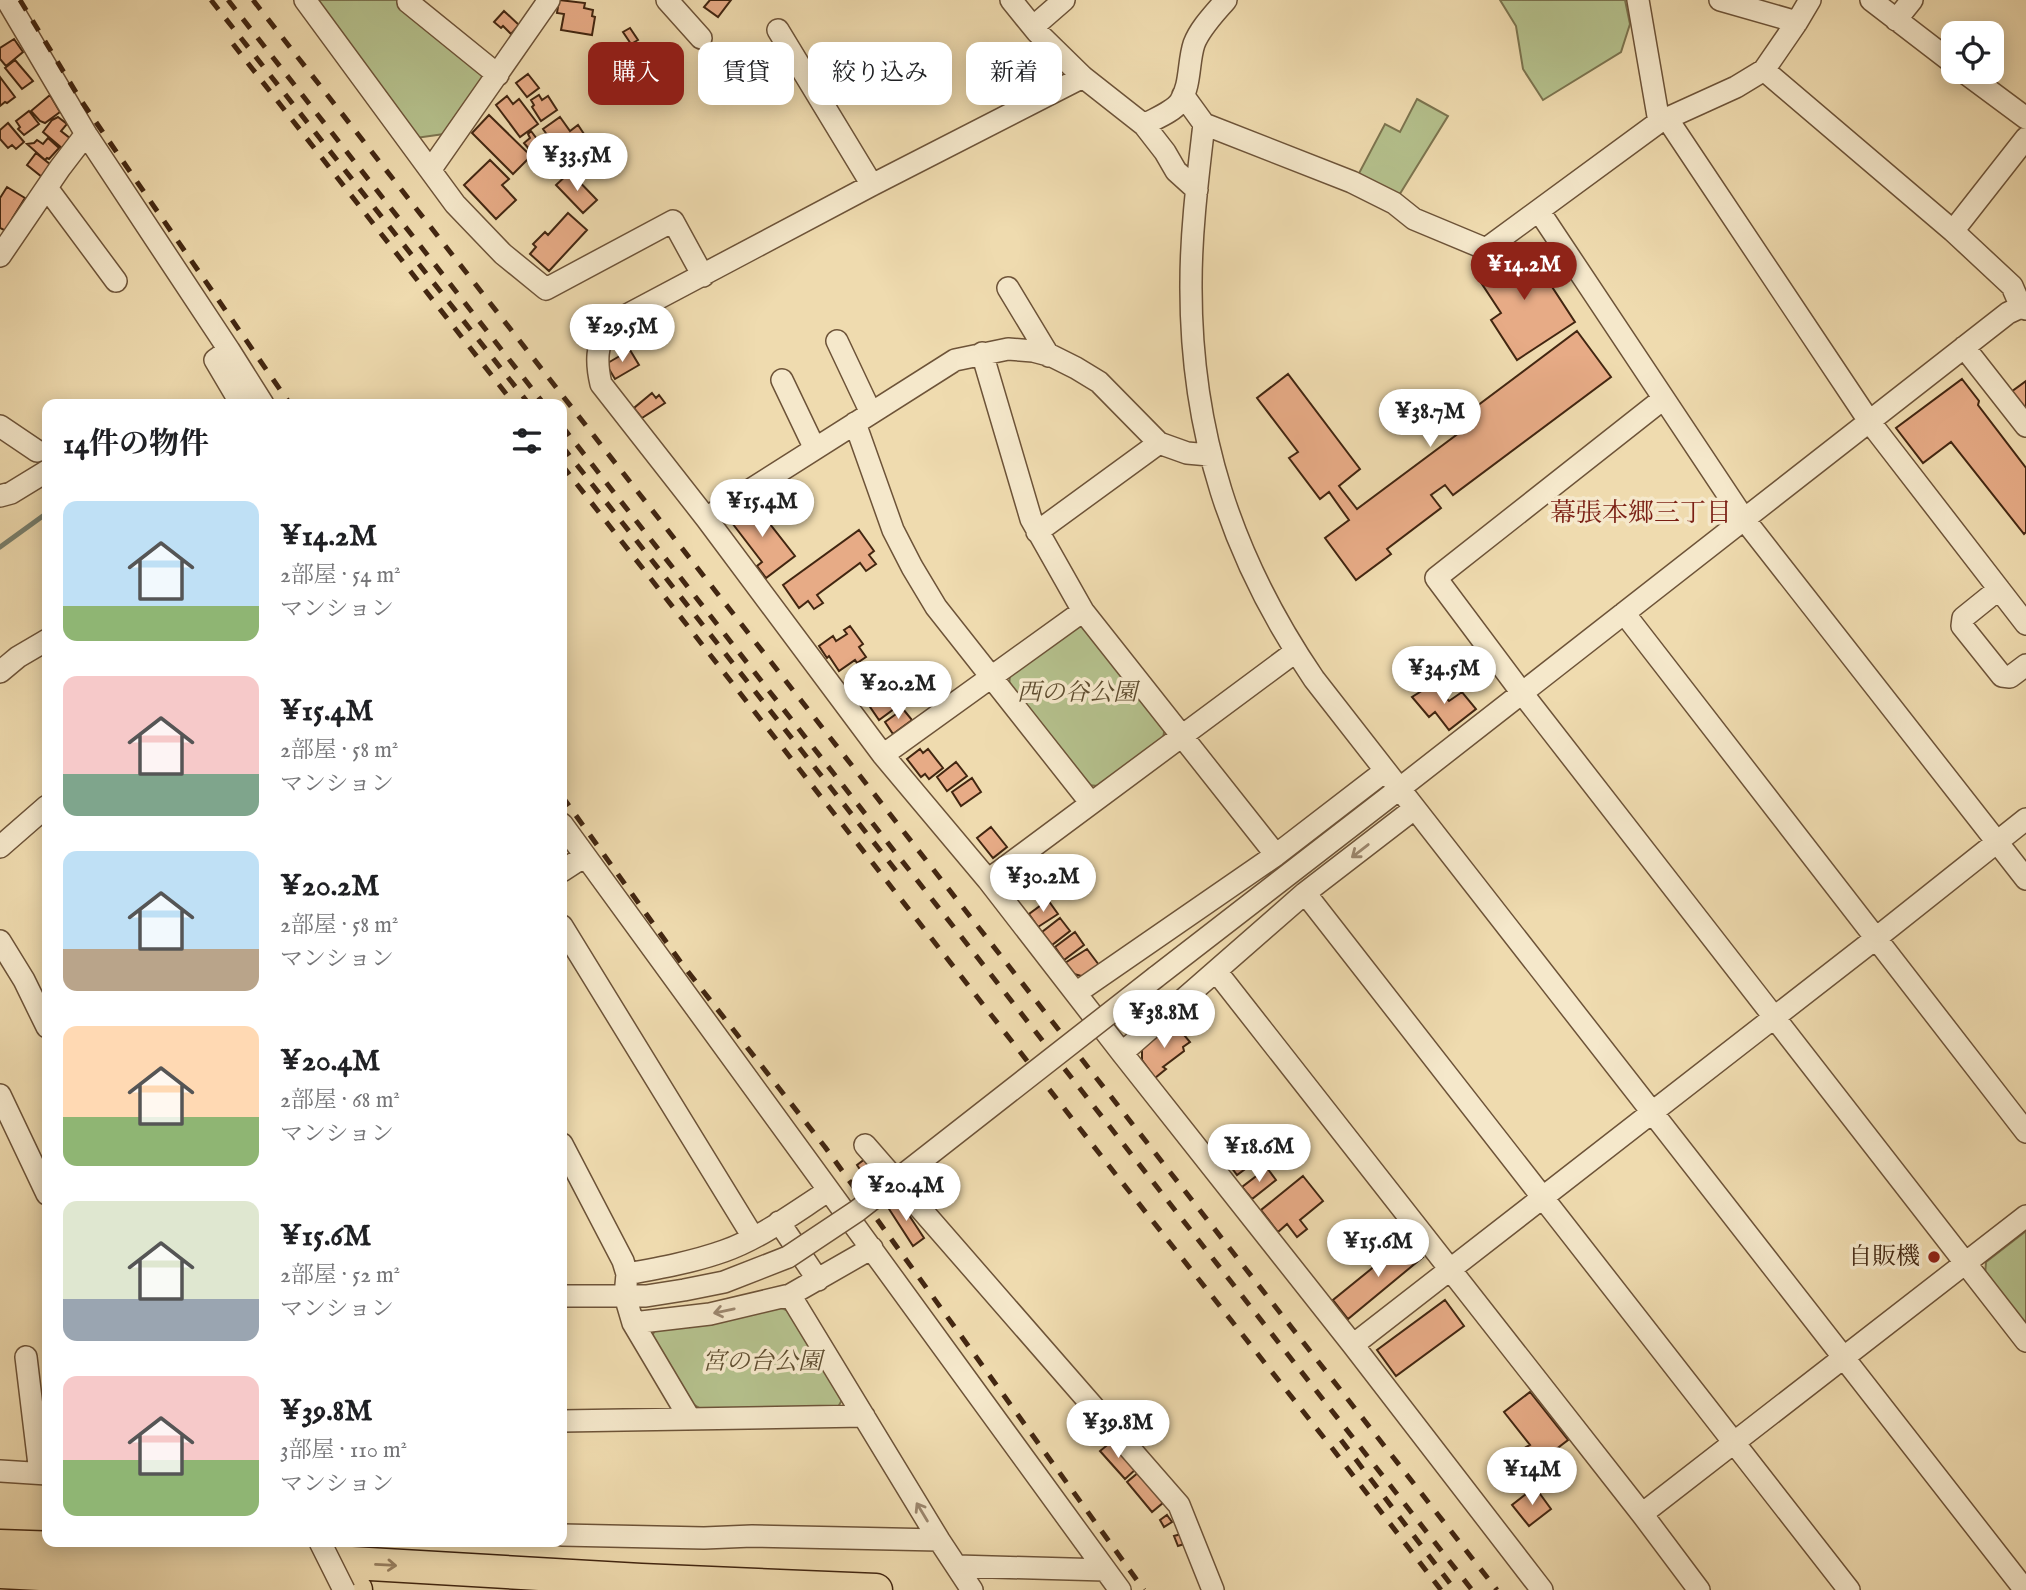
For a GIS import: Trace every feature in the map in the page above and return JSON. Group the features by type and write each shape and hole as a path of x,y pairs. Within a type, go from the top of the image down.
{"highway":[{"path":"0,1529 42,1533"},
{"path":"0,1545 42,1547"},
{"path":"49,1547 641,1580 876,1590"},
{"path":"123,1547 147,1551"},
{"path":"0,1572 356,1590"},
{"path":"139,1590 242,1585"}],"street":[{"path":"7,0 86,134 260,399"},
{"path":"305,0 455,204 503,254 546,289 673,221 703,275"},
{"path":"431,169 549,0"},
{"path":"667,0 701,38"},
{"path":"1012,0 1033,27 1083,77 1144,125 1176,171 1197,190"},
{"path":"1033,27 1065,0"},
{"path":"1144,125 1179,104 1195,41 1226,0"},
{"path":"1638,0 1662,120 1869,421 2026,624"},
{"path":"1720,0 1797,22"},
{"path":"1183,95 1204,124 1352,182 1394,203 1414,219 1486,249 1662,120 1736,87 1764,70 1810,0"},
{"path":"1871,0 1941,54"},
{"path":"1896,20 1912,0"},
{"path":"408,1 498,75"},
{"path":"778,30 872,185"},
{"path":"567,1296 646,1296 724,1282 788,1257 811,1243 857,1211 2008,313 2024,308 2012,286 1953,231 1764,70"},
{"path":"1083,77 608,325 598,349 597,367 601,384 706,518 883,755 988,880 1542,1590"},
{"path":"1981,84 2026,118"},
{"path":"1204,124 1191,279 1191,318 1202,417 1209,455 1226,512 1252,574 1295,652 1414,809 2025,1590"},
{"path":"0,256 86,134"},
{"path":"1953,231 2026,138"},
{"path":"47,188 116,281"},
{"path":"1539,211 1744,519 2026,879"},
{"path":"1008,288 1049,356"},
{"path":"836,341 863,418 893,530 912,567 936,607 1090,802"},
{"path":"1964,347 2026,426"},
{"path":"706,518 955,360 1007,349 1033,351 1076,368 1099,382 1159,443 1187,453 1209,455"},
{"path":"229,350 215,360 238,399"},
{"path":"982,354 1031,519 1083,611 1276,855"},
{"path":"782,380 815,449"},
{"path":"1663,398 1436,578 1773,1018 2026,1341"},
{"path":"0,426 37,451"},
{"path":"1037,532 1159,443"},
{"path":"0,496 11,493 42,474"},
{"path":"1999,589 1963,618 1962,625 2002,676 2010,677 2026,665"},
{"path":"883,755 1083,611"},
{"path":"1624,613 2026,1132"},
{"path":"0,672 42,643"},
{"path":"988,880 1295,652"},
{"path":"1076,993 1276,855 1385,771"},
{"path":"1122,1053 1305,893 1414,809"},
{"path":"0,846 42,810"},
{"path":"1353,1345 2026,819"},
{"path":"567,831 1120,1590"},
{"path":"567,868 585,856"},
{"path":"1305,893 1849,1590"},
{"path":"567,934 753,1237"},
{"path":"0,941 42,1017"},
{"path":"1216,971 1699,1590"},
{"path":"0,1095 42,1183"},
{"path":"865,1145 1179,1506 1213,1590"},
{"path":"567,1154 623,1261 628,1274 625,1296 634,1323 690,1419"},
{"path":"628,1274 725,1251 779,1222 828,1191"},
{"path":"1642,1514 2026,1216"},
{"path":"779,1222 818,1280"},
{"path":"634,1323 710,1314 790,1295 872,1248"},
{"path":"790,1295 972,1590"},
{"path":"26,1357 42,1461"},
{"path":"567,1421 864,1416"},
{"path":"0,1471 42,1474"},
{"path":"567,1535 939,1540"},
{"path":"322,1547 344,1590"},
{"path":"957,1566 1105,1570"}],"green space":[{"path":"314,0 399,0 493,73 451,133 416,138"},
{"path":"1500,0 1625,0 1630,24 1621,52 1543,100 1523,69 1516,26"},
{"path":"1417,99 1448,116 1398,197 1357,177 1385,124 1400,132"},
{"name":"西の谷公園","path":"1075,626 1088,628 1165,726 1163,739 1099,786 1086,785 1009,687 1010,674"},
{"path":"2026,1231 2026,1328 1985,1275 1986,1262"},
{"name":"宮の台公園","path":"778,1307 792,1312 843,1398 837,1409 703,1410 691,1403 651,1339 656,1327"}],"building":[{"path":"559,0 585,3 584,8 593,10 592,16 595,17 592,35 561,30 564,14 557,13"},
{"path":"710,0 731,0 718,17 704,7"},
{"path":"504,11 519,25 511,34 494,22"},
{"path":"630,28 638,40 630,42 623,32"},
{"path":"14,39 23,52 6,66 0,59 0,48"},
{"path":"15,60 33,81 22,89 5,68"},
{"path":"528,74 539,88 527,97 516,83"},
{"path":"0,77 15,97 0,106"},
{"path":"50,95 60,112 45,123 31,111"},
{"path":"539,95 542,100 548,96 557,110 541,121 532,107 534,105 531,100"},
{"path":"507,96 513,104 519,99 538,124 520,137 496,105"},
{"path":"29,111 39,124 24,135 18,129 20,127 16,121"},
{"path":"489,115 531,156 513,174 472,133"},
{"path":"58,117 67,124 61,131 71,139 63,149 43,132 52,120"},
{"path":"560,117 570,131 578,125 586,137 561,155 543,129"},
{"path":"8,123 24,142 16,149 12,145 8,148 0,139 0,130"},
{"path":"531,131 543,147 547,143 558,157 556,160 562,167 553,174 524,143 530,138 528,134"},
{"path":"48,138 59,148 45,160 27,144 37,140 43,144"},
{"path":"36,153 51,165 42,177 27,165"},
{"path":"490,160 509,179 502,185 516,200 496,219 464,185"},
{"path":"570,172 597,200 583,213 556,185"},
{"path":"7,187 25,198 12,219 8,232 0,228 0,198"},
{"path":"568,213 587,230 549,271 530,254 536,247 533,244 545,232 548,235"},
{"path":"1524,244 1575,322 1517,360 1491,320 1501,313 1476,275"},
{"path":"1577,331 1611,377 1453,495 1445,485 1431,495 1441,508 1387,549 1391,554 1356,580 1325,538 1349,520 1329,492 1320,499 1289,458 1298,452 1257,398 1288,374 1360,469 1339,486 1357,509 1471,424 1465,415"},
{"path":"630,350 639,365 615,379 606,364"},
{"path":"1962,379 1979,401 1978,405 2026,468 2024,534 1951,442 1923,463 1896,428"},
{"path":"2026,381 2026,412 2011,392"},
{"path":"652,393 656,398 659,395 665,403 642,418 634,408"},
{"path":"752,501 795,556 766,578 757,566 762,562 729,519"},
{"path":"859,530 874,551 869,555 876,564 866,571 860,563 817,595 823,603 814,609 808,601 799,608 783,585"},
{"path":"850,626 863,644 859,647 866,657 857,663 855,660 839,671 819,646 833,636 836,641 847,634 844,630"},
{"path":"1433,684 1449,701 1462,692 1476,709 1449,730 1435,712 1429,717 1412,697"},
{"path":"886,691 898,706 879,720 868,704"},
{"path":"903,709 912,720 893,734 885,722"},
{"path":"920,749 923,753 928,749 943,768 929,779 925,774 921,777 907,759"},
{"path":"956,762 967,776 947,791 937,777"},
{"path":"972,778 981,792 961,806 952,792"},
{"path":"991,827 1007,847 993,858 977,838"},
{"path":"1022,867 1030,878 1010,891 1005,885 1007,876"},
{"path":"1048,900 1058,914 1038,927 1029,914"},
{"path":"1060,918 1070,931 1052,945 1042,932"},
{"path":"1075,932 1084,945 1064,960 1055,947"},
{"path":"1087,949 1099,965 1085,977 1074,974 1065,963"},
{"path":"1174,1023 1190,1042 1155,1078 1142,1060 1142,1048"},
{"path":"1248,1143 1260,1158 1237,1175 1226,1160"},
{"path":"865,1159 873,1171 865,1177 857,1165"},
{"path":"1267,1168 1276,1180 1252,1199 1242,1187"},
{"path":"1303,1176 1323,1201 1300,1220 1307,1229 1297,1237 1287,1224 1278,1232 1261,1210"},
{"path":"899,1200 924,1238 913,1246 889,1209"},
{"path":"1408,1239 1423,1257 1348,1319 1333,1300"},
{"path":"1445,1300 1464,1326 1396,1376 1377,1350"},
{"path":"1530,1392 1568,1440 1538,1463 1526,1447 1530,1445 1504,1412"},
{"path":"1111,1442 1136,1469 1125,1479 1100,1451"},
{"path":"1139,1472 1164,1502 1152,1512 1127,1482"},
{"path":"1535,1487 1551,1509 1529,1526 1512,1505"},
{"path":"1167,1515 1172,1522 1164,1527 1160,1520"},
{"path":"1181,1534 1184,1544 1178,1546 1174,1536"}],"waterway":[{"path":"0,547 42,517"}],"railway":[{"path":"20,0 80,99 287,399"},
{"path":"211,0 525,399"},
{"path":"228,0 540,399"},
{"path":"253,0 565,399"},
{"path":"233,44 510,399"},
{"path":"567,401 1497,1590"},
{"path":"567,432 1472,1590"},
{"path":"567,452 901,877"},
{"path":"567,471 1441,1590"},
{"path":"567,803 682,964 825,1147 1144,1590"},
{"path":"1341,1440 1455,1590"}],"place":[{"name":"自販機","path":"1934,1257"}],"district":[{"name":"幕張本郷三丁目","path":"1641,513"}]}
